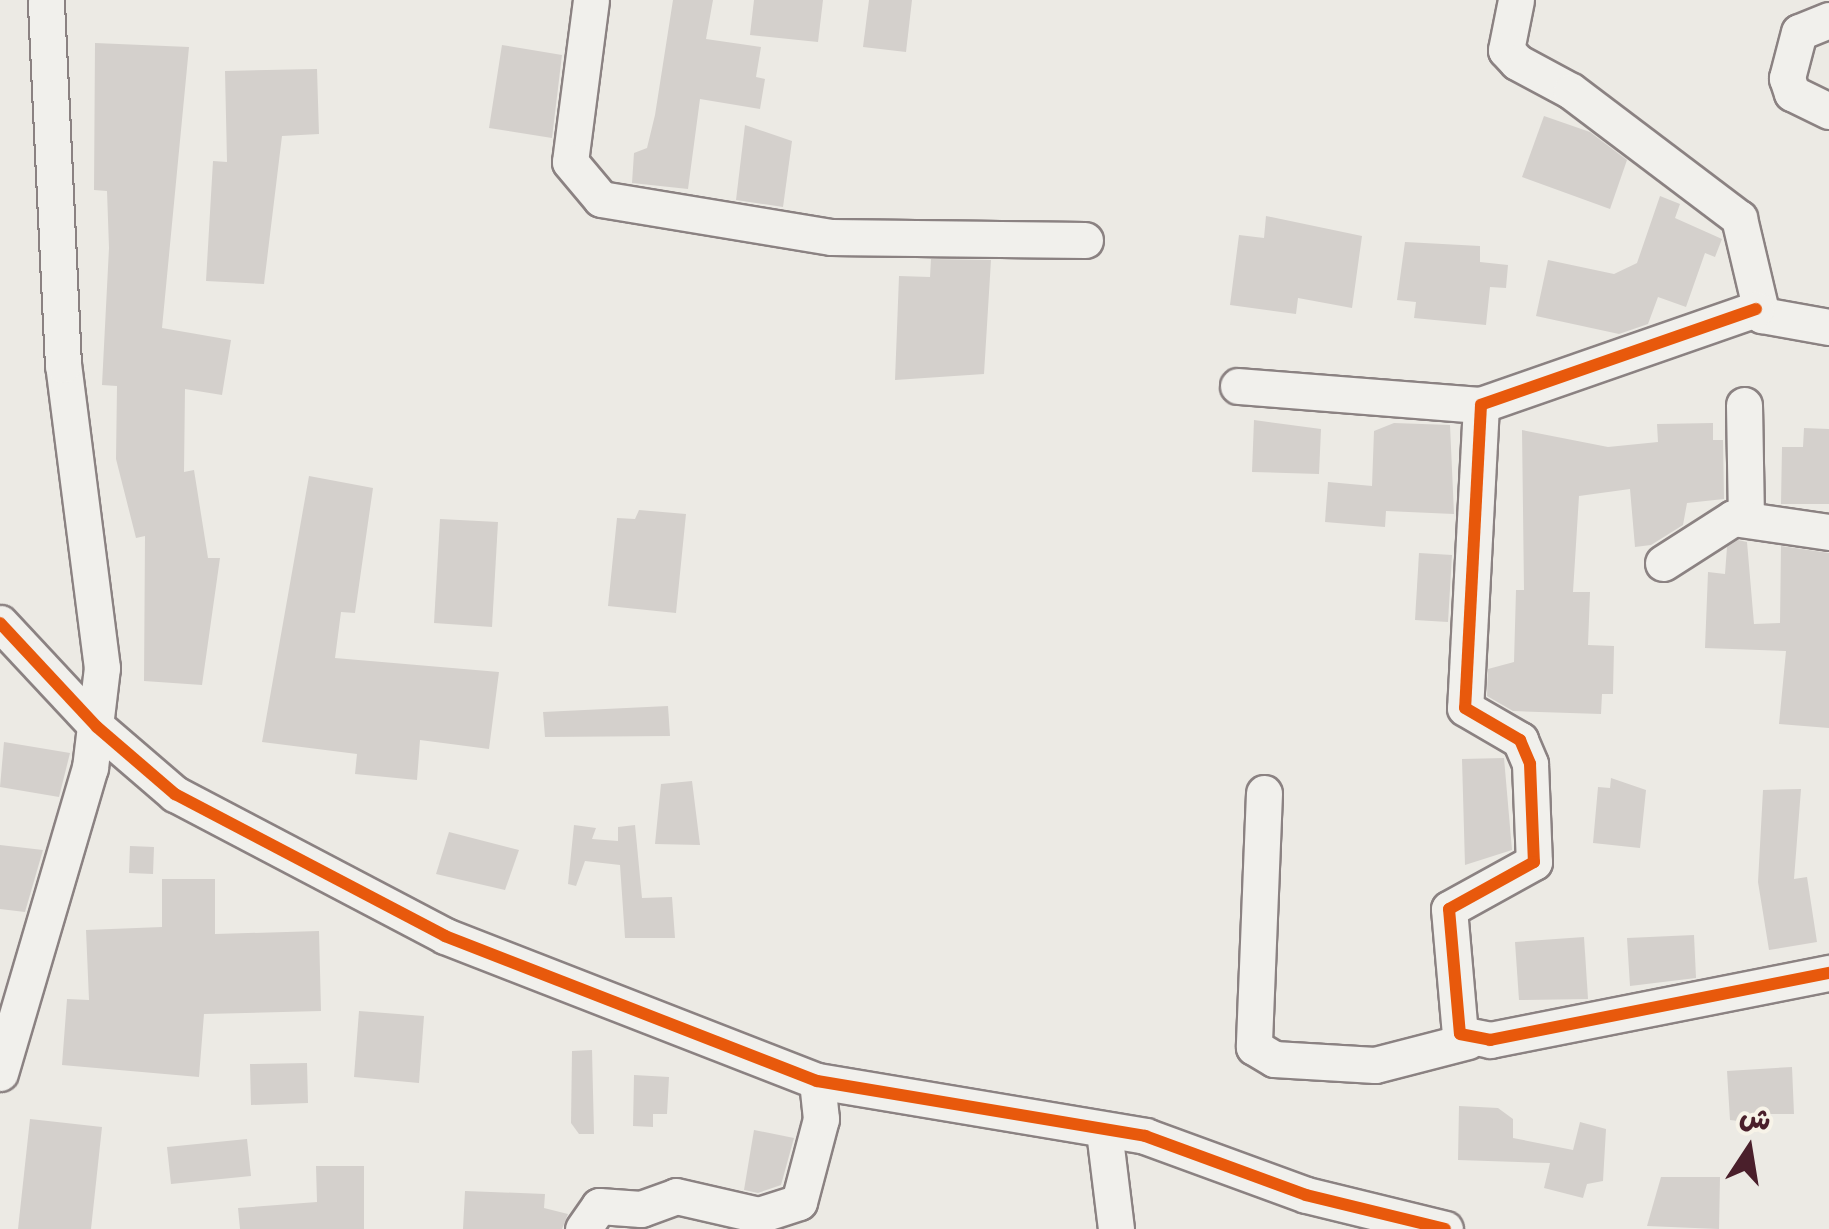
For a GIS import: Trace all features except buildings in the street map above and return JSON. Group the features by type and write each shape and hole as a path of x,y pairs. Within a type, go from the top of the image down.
{"street":[{"path":"0,1074 96,728 102,648 63,365 46,0"},
{"path":"591,0 570,162 602,199 831,237 1085,240"},
{"path":"1516,0 1506,50 1517,62 1572,91 1738,218 1756,309"},
{"path":"1829,20 1799,32 1787,78 1792,93 1829,110"},
{"path":"1238,386 1480,405 1756,309 1829,328"},
{"path":"1468,1041 1460,1034 1449,908 1534,862 1530,764 1520,740 1466,708 1480,405"},
{"path":"1744,405 1746,517"},
{"path":"1663,563 1746,517 1829,532"},
{"path":"0,623 96,728 210,816 446,936 817,1081 1167,1142 1375,1222 1445,1229"},
{"path":"1264,793 1254,1047 1274,1059 1375,1065 1468,1041 1829,973"},
{"path":"583,1229 598,1206 642,1208 676,1196 760,1214 799,1202 821,1119 817,1081"},
{"path":"1104,1132 1116,1229"}],"cycle path":[{"path":"1756,309 1481,405 1465,708 1520,740 1530,764 1534,862 1449,909 1460,1034 1490,1040 1829,973"},
{"path":"0,623 97,727 175,794 445,936 817,1081 1145,1136 1306,1195 1445,1229"}]}
